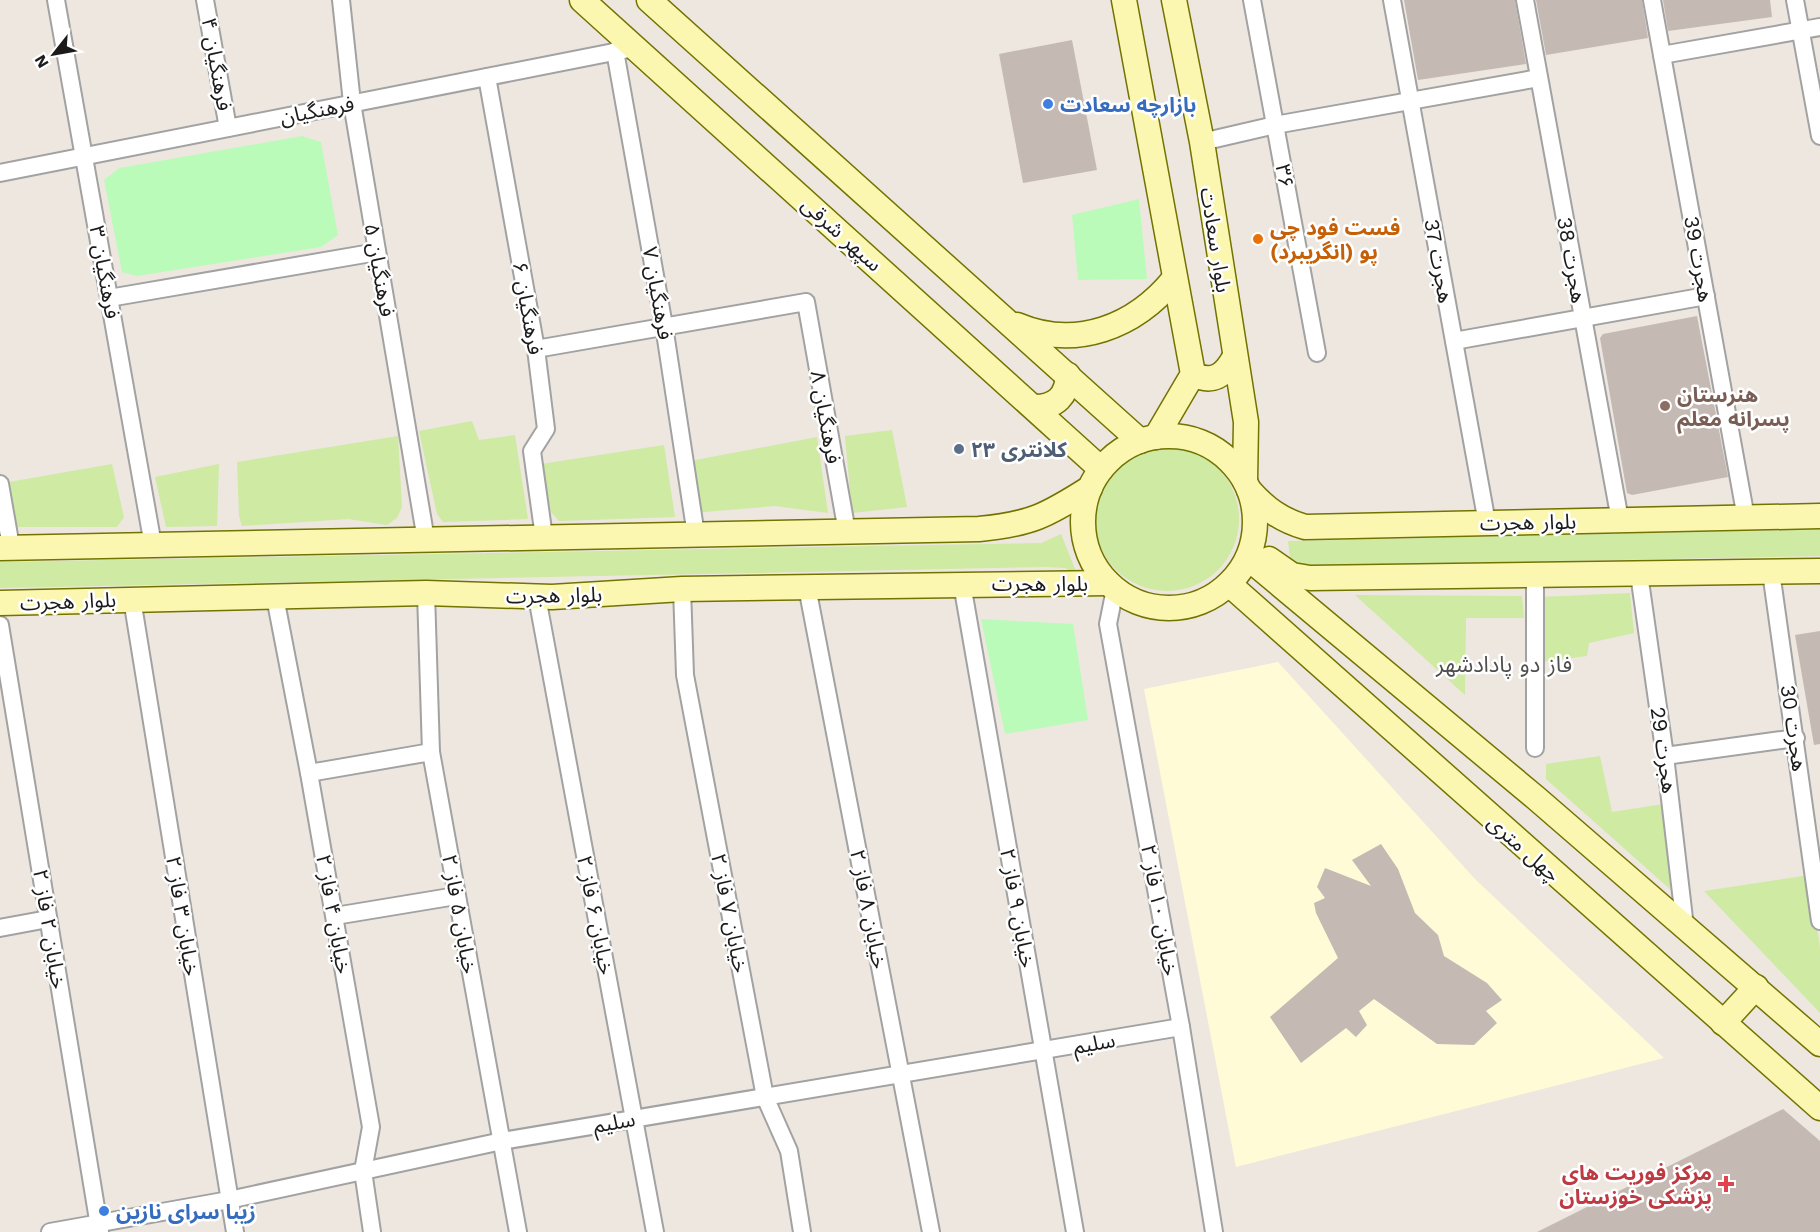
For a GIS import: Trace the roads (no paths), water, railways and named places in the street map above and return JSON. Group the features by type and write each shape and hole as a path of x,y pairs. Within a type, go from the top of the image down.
{"main road":[{"name":"سپهر شرقی","path":"582,0 625,50 1035,406 1095,478"},
{"path":"649,0 1068,375 1148,439"},
{"path":"1124,0 1192,374 1148,439"},
{"name":"بلوار سعادت","path":"1174,0 1202,142 1234,358 1246,422 1247,486"},
{"path":"1008,321 1048,334 1069,335 1109,328 1146,309 1174,279"},
{"path":"1192,374 1203,379 1214,379 1226,373 1234,358"},
{"path":"1035,406 1046,407 1056,403 1067,386 1068,375"},
{"path":"6,547 847,532 1015,526 1046,516 1095,478 1119,452 1148,439 1177,436 1198,441 1217,450 1233,464 1247,486 1255,518 1250,552 1229,584 1209,599 1185,607 1161,608 1136,602 1112,586 1095,567 1085,538 1084,508 1095,478"},
{"name":"بلوار هجرت","path":"1247,486 1267,509 1285,521 1305,527 1820,516"},
{"path":"1250,552 1292,574 1310,578 1820,571"},
{"path":"1250,552 1820,1044"},
{"name":"بلوار هجرت","path":"0,603 426,593 537,597 682,589 807,586 962,584 1112,586"},
{"name":"چهل متری","path":"1229,584 1820,1108"},
{"path":"1723,1023 1756,987"}],"street":[{"name":"فرهنگیان ۳","path":"56,0 153,545"},
{"name":"فرهنگیان ۴","path":"205,0 228,128"},
{"name":"فرهنگیان ۵","path":"341,0 352,103 426,540"},
{"name":"۳۶","path":"1252,0 1317,353"},
{"name":"هجرت 37","path":"1392,0 1487,523"},
{"name":"هجرت 38","path":"1525,0 1620,520"},
{"name":"هجرت 39","path":"1652,0 1746,518"},
{"path":"1795,0 1820,136"},
{"path":"1662,55 1820,27"},
{"name":"فرهنگیان","path":"0,172 625,50"},
{"name":"فرهنگیان ۷","path":"625,50 696,535"},
{"name":"فرهنگیان ۶","path":"488,77 536,349 546,429 532,451 544,537"},
{"path":"1202,142 1275,125 1539,78"},
{"path":"109,298 377,252"},
{"path":"1454,341 1706,296"},
{"name":"فرهنگیان ۸","path":"664,326 806,302 847,532"},
{"path":"536,349 664,326"},
{"path":"0,484 6,547"},
{"name":"هجرت 30","path":"1771,572 1796,738 1815,831 1820,921"},
{"name":"هجرت 29","path":"1639,574 1665,756 1685,927"},
{"path":"1535,575 1535,748"},
{"name":"خیابان ۹ فاز ۲","path":"962,584 1076,1232"},
{"name":"خیابان ۸ فاز ۲","path":"807,586 931,1232"},
{"name":"خیابان ۱۰ فاز ۲","path":"1112,586 1108,624 1181,1027 1214,1232"},
{"name":"خیابان ۷ فاز ۲","path":"682,589 685,675 765,1097 789,1151 802,1232"},
{"name":"خیابان ۵ فاز ۲","path":"426,593 431,752 518,1232"},
{"name":"خیابان ۴ فاز ۲","path":"275,597 335,916 371,1127 363,1171 372,1232"},
{"name":"خیابان ۶ فاز ۲","path":"537,597 654,1232"},
{"name":"خیابان ۳ فاز ۲","path":"132,599 235,1232"},
{"name":"خیابان ۲ فاز ۲","path":"0,625 99,1228"},
{"path":"1665,756 1796,738"},
{"path":"309,773 431,752"},
{"path":"335,916 456,896"},
{"path":"0,928 48,919"},
{"name":"سلیم","path":"50,1232 99,1228 502,1141 1043,1052 1181,1027"}],"place":[{"name":"بازارچه سعادت","path":"1048,104"},
{"name":"فست فود چی پو (انگریبرد)","path":"1258,239"},
{"name":"هنرستان پسرانه معلم","path":"1665,406"},
{"name":"کلانتری ۲۳","path":"959,449"},
{"name":"مرکز فوریت های پزشکی خوزستان","path":"1726,1184"},
{"name":"زیبا سرای نازین","path":"104,1211"}],"district":[{"name":"فاز دو پادادشهر","path":"1504,664"}]}
